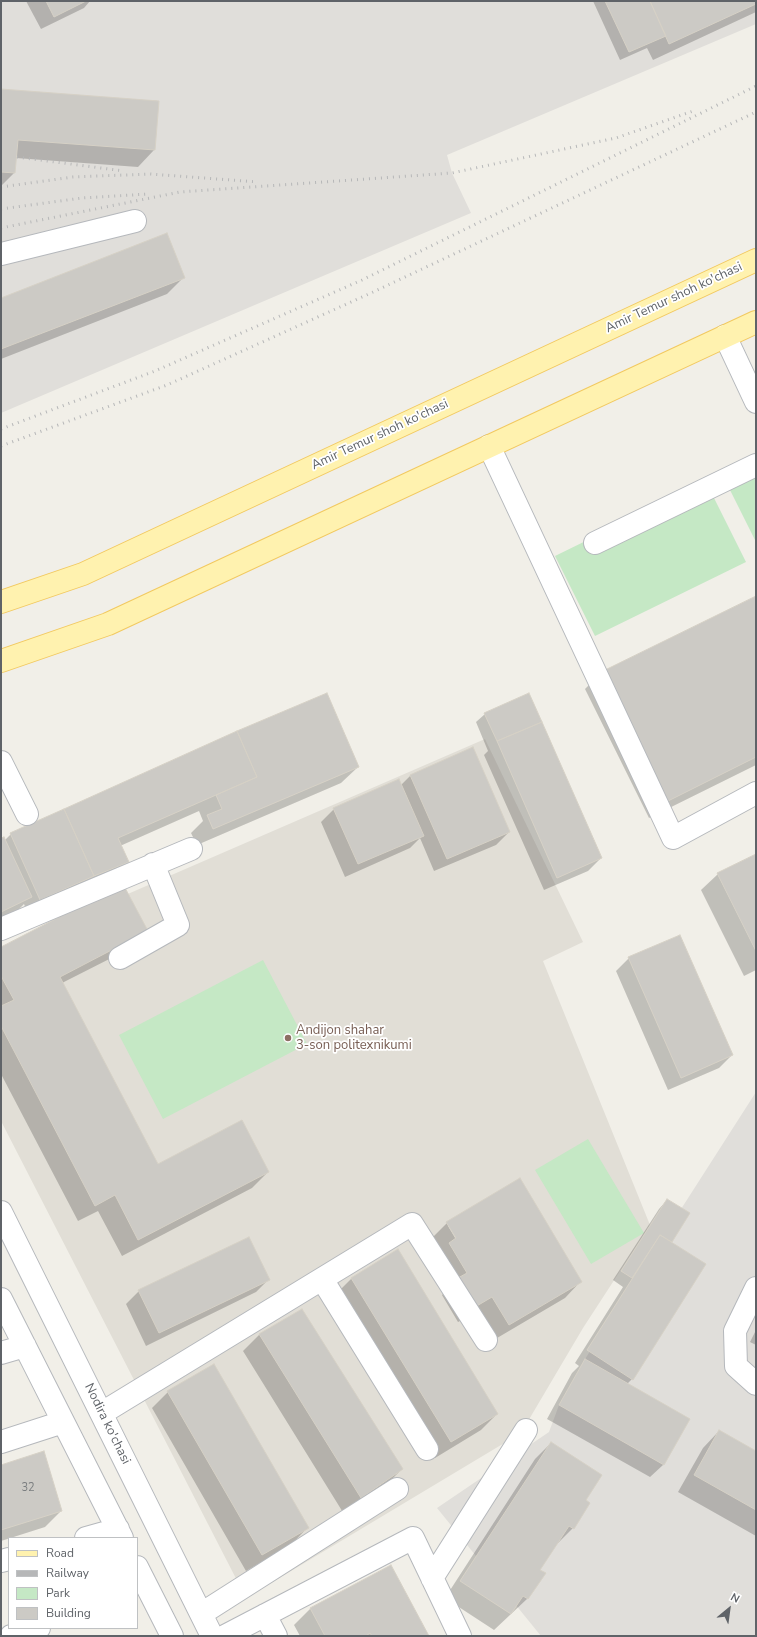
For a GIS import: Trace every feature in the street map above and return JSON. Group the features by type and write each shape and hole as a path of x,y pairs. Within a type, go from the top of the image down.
{"main road":[{"name":"Amir Temur shoh ko'chasi","path":"1,602 84,574 756,260"},
{"path":"1,661 108,624 756,322"}],"street":[{"path":"1,254 135,221"},
{"path":"725,336 756,402"},
{"path":"489,446 673,838 756,793"},
{"path":"595,543 756,465"},
{"path":"1,762 27,814"},
{"path":"1,929 191,849"},
{"path":"120,958 178,925 153,864"},
{"name":"Nodira ko'chasi","path":"1,1212 212,1636"},
{"path":"102,1413 412,1224 486,1340"},
{"path":"322,1279 427,1449"},
{"path":"756,1288 735,1331 736,1366 756,1384"},
{"path":"1,1299 120,1534 94,1537"},
{"path":"1,1353 25,1346"},
{"path":"1,1442 63,1422"},
{"path":"432,1578 526,1430"},
{"path":"201,1614 397,1489"},
{"path":"225,1636 413,1538 460,1636"},
{"path":"138,1571 145,1599 172,1636"},
{"path":"265,1615 276,1636"},
{"path":"10,1636 35,1629"}],"shaded area":[{"path":"1,1 756,1 756,24 447,155 452,173 471,213 1,413"},
{"name":"Andijon shahar 3-son politexnikumi","path":"485,739 583,942 543,961 650,1225 583,1328 521,1433 246,1598 1,1121 1,949"},
{"path":"756,1092 756,1636 541,1636 437,1508 549,1432 559,1405 585,1359"}],"green space":[{"path":"756,457 756,542 722,474"},
{"path":"706,482 746,562 595,636 555,556"},
{"path":"263,960 307,1044 163,1119 119,1035"},
{"path":"588,1139 644,1233 591,1264 535,1170"}],"building":[{"path":"46,1 86,1 54,17"},
{"path":"605,1 650,1 666,36 629,52"},
{"path":"650,1 756,1 756,4 669,44"},
{"path":"1,89 159,101 155,150 18,140 15,173 1,172"},
{"path":"167,233 185,278 1,349 1,298"},
{"path":"756,596 756,757 666,802 601,672"},
{"path":"327,693 359,767 213,829 207,815 222,809 216,795 257,777 237,731"},
{"path":"529,693 542,722 497,741 484,713"},
{"path":"542,722 602,858 557,878 497,741"},
{"path":"237,731 257,777 118,838 129,862 94,876 64,809"},
{"path":"473,747 510,832 447,859 410,775"},
{"path":"399,779 424,836 358,864 333,808"},
{"path":"64,809 94,876 40,900 10,833"},
{"path":"4,837 32,897 1,912 1,838"},
{"path":"756,854 756,951 717,873"},
{"path":"123,884 148,931 60,977 158,1164 242,1120 269,1172 138,1240 115,1195 95,1206 1,1026 1,1006 14,1000 1,976 1,947"},
{"path":"680,935 733,1055 681,1078 628,957"},
{"path":"520,1178 582,1282 509,1325 492,1297 475,1307 458,1278 467,1273 449,1243 456,1238 446,1222"},
{"path":"667,1199 690,1213 672,1242 660,1235 632,1278 621,1271"},
{"path":"660,1235 706,1264 633,1380 587,1350"},
{"path":"249,1237 270,1280 159,1333 138,1290"},
{"path":"398,1249 498,1414 451,1442 351,1278"},
{"path":"302,1309 403,1469 361,1498 259,1334"},
{"path":"585,1359 690,1419 664,1465 559,1405"},
{"path":"214,1364 309,1528 262,1555 167,1391"},
{"path":"719,1430 756,1451 756,1510 694,1475"},
{"path":"551,1442 602,1475 586,1500 590,1503 574,1529 569,1526 540,1570 546,1573 528,1599 523,1596 511,1614 460,1581"},
{"path":"44,1451 62,1511 1,1530 1,1465"},
{"path":"391,1565 429,1636 372,1636 370,1633 366,1636 325,1636 310,1608"}],"railway":[{"path":"1,429 155,371 362,280 756,86"},
{"path":"1,228 180,192 452,173 616,138 696,110"},
{"path":"1,446 167,385 371,293 756,112"},
{"path":"17,157 124,171"},
{"path":"1,187 73,177 150,174 258,182"},
{"path":"1,209 82,198 148,194"}],"place":[{"name":"Andijon shahar 3-son politexnikumi","path":"288,1038"}]}
